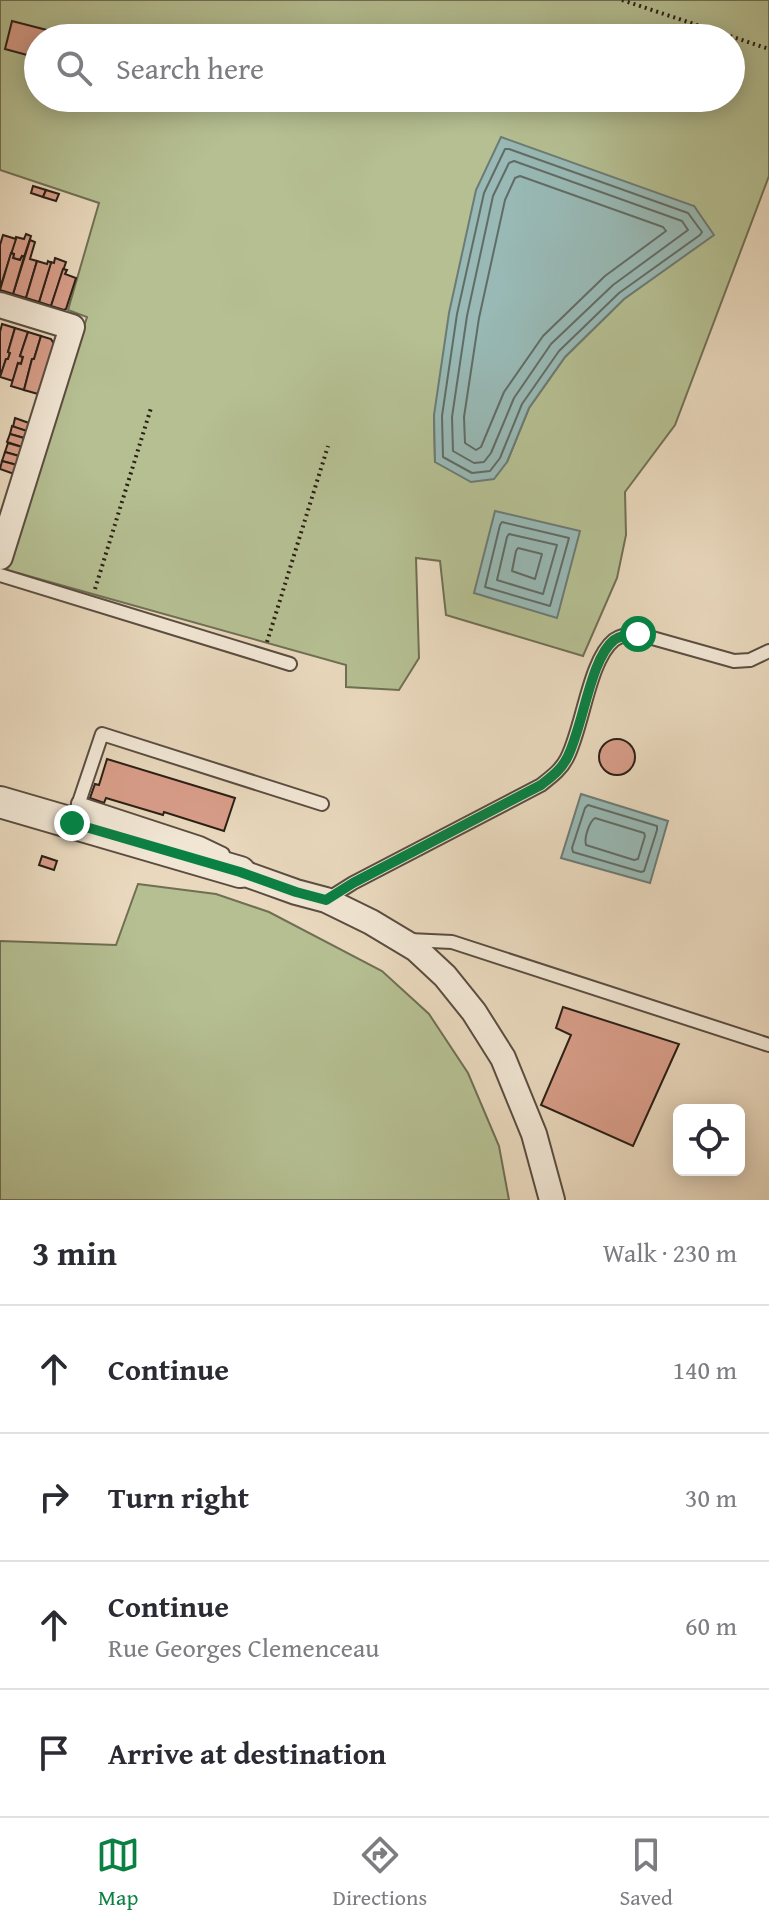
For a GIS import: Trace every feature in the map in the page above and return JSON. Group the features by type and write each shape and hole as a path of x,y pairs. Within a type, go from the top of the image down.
{"street":[{"path":"0,305 72,327 0,557"},
{"path":"0,802 75,813 326,900 416,949 445,976 474,1012 503,1058 534,1134 552,1200"}],"lane":[{"path":"0,575 290,664"},
{"path":"326,900 541,785 557,772 567,758 600,656 613,641 624,635 638,634 734,661 750,660 769,651"},
{"path":"270,883 200,843 75,813 102,734 322,804"},
{"path":"402,940 452,942 769,1045"}],"path":[{"path":"622,0 694,24"},
{"path":"745,41 769,49"},
{"path":"91,603 151,408"},
{"path":"262,655 328,446"}],"green space":[{"path":"0,0 769,0 769,176 675,425 625,492 626,535 617,578 583,656 446,615 440,561 416,558 419,658 399,690 346,687 346,665 7,570 87,317 68,310 99,203 0,170","holes":["694,206 713,235 624,299 565,357 529,408 507,462 435,462 434,415"]},
{"path":"138,884 216,894 269,912 382,971 429,1014 468,1073 499,1146 509,1200 0,1200 0,941 116,945"}],"water":[{"path":"501,137 694,206 714,235 624,299 565,357 529,408 507,462 494,479 471,482 435,462 434,415 449,313 476,190"},
{"path":"495,511 580,531 557,618 474,593"},
{"path":"581,794 668,821 650,883 561,858"}],"building":[{"path":"12,21 24,24 24,54 5,49"},
{"path":"33,186 46,190 43,197 31,193"},
{"path":"46,190 59,194 56,201 43,197"},
{"path":"26,234 31,236 24,257 20,260 13,258 14,254 11,253 16,237 24,239"},
{"path":"3,235 16,239 0,288 0,245"},
{"path":"30,240 35,242 30,259 37,261 26,298 13,294"},
{"path":"11,253 14,254 13,258 20,260 24,257 13,294 0,290"},
{"path":"55,258 66,262 51,306 39,302"},
{"path":"37,261 51,263 39,302 26,298"},
{"path":"63,269 67,270 65,274 76,278 64,310 51,306"},
{"path":"2,324 15,328 8,359 0,372 0,332"},
{"path":"15,328 28,332 20,356 23,357 21,364 18,363 13,381 0,377 10,353"},
{"path":"28,332 41,336 24,390 11,386 18,363 21,364 23,357 20,356"},
{"path":"41,336 51,339 54,344 38,394 24,390"},
{"path":"15,418 29,423 27,431 13,427"},
{"path":"12,426 27,431 24,438 10,434"},
{"path":"10,434 24,438 22,447 7,442"},
{"path":"8,443 22,447 19,456 5,452"},
{"path":"5,452 19,456 17,465 2,461"},
{"path":"2,461 17,465 14,474 0,469"},
{"path":"617,739 630,744 635,757 630,770 617,775 604,770 599,757 604,744"},
{"path":"107,759 235,798 224,831 164,812 163,815 106,798 104,803 90,798 95,784 99,785"},
{"path":"42,856 57,861 54,870 39,865"},
{"path":"563,1007 679,1044 633,1146 541,1105 571,1035 556,1028"}],"route":[{"path":"72,823 326,900 541,785 557,772 567,758 600,656 613,641 624,635 638,634"}]}
